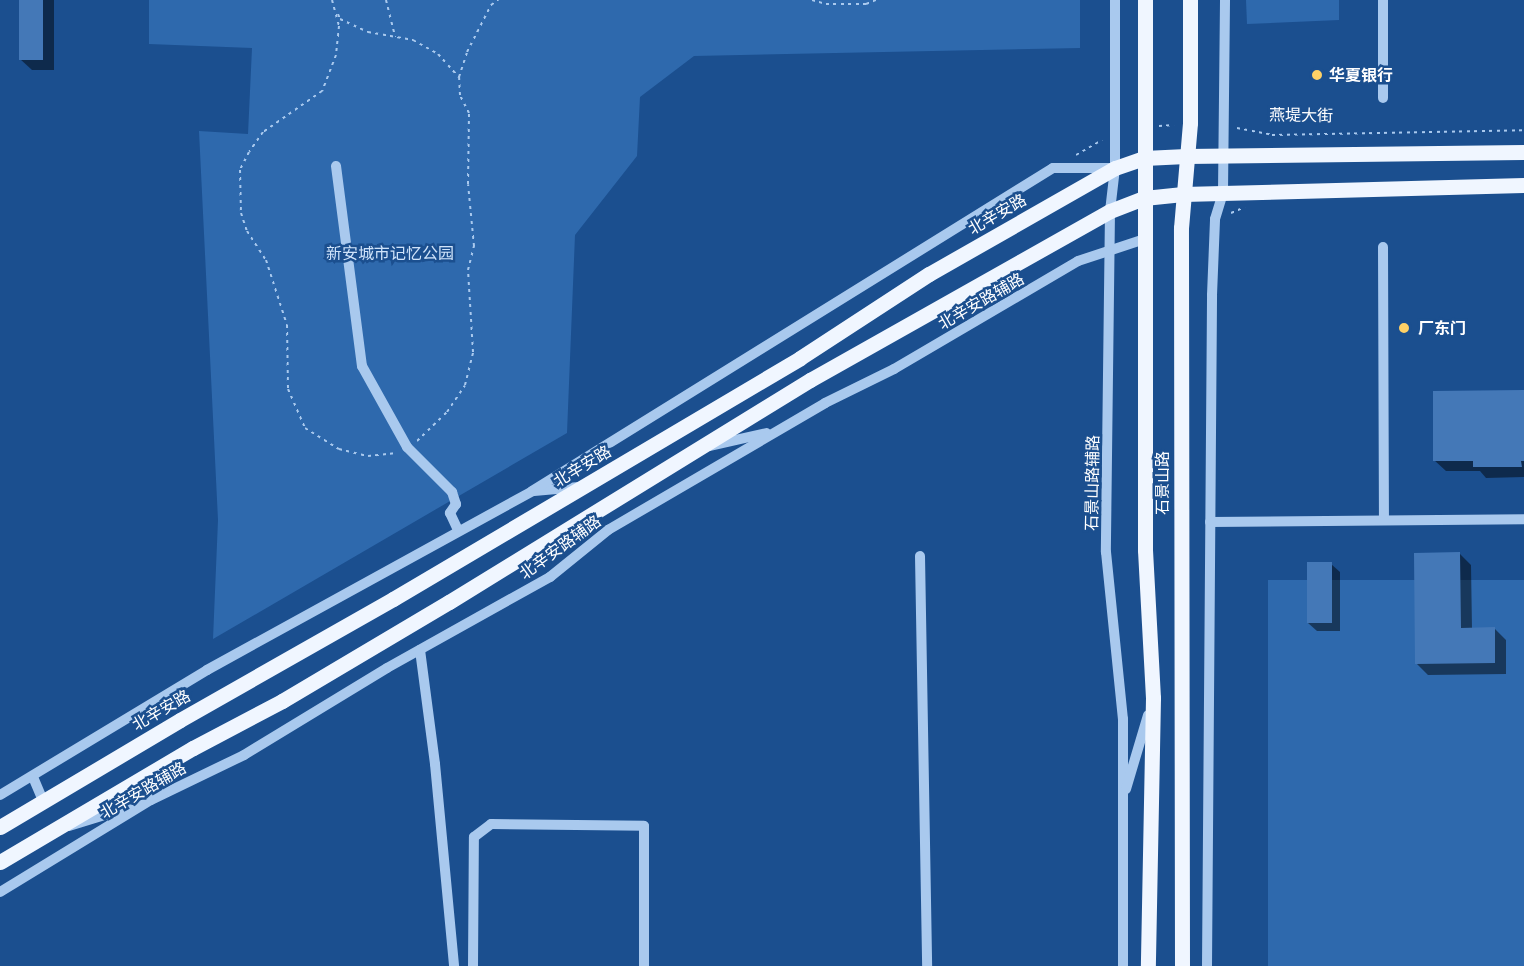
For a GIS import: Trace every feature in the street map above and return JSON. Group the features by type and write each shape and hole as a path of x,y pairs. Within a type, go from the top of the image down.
{"main road":[{"name":"石景山路","path":"1145,0 1145,550 1153,698 1148,966"},
{"name":"石景山路","path":"1182,966 1180,527 1183,194 1190,123 1190,0"},
{"path":"1186,156 1524,152"},
{"name":"北辛安路","path":"0,827 180,720 393,599 800,358 929,274 1115,168 1144,158 1186,156"},
{"path":"0,862 193,748 282,701 440,608 694,449 810,380 1110,211 1144,198 1183,194 1524,184"}],"street":[{"name":"石景山路辅路","path":"1115,0 1115,168 1110,211 1106,552 1123,719 1124,966"},
{"path":"1207,966 1215,219 1223,192 1225,0"},
{"path":"1383,0 1383,98"},
{"path":"336,166 362,366 407,447 452,492 456,504 450,513 458,530"},
{"path":"0,795 207,670 532,491 1053,168 1115,168"},
{"name":"北辛安路辅路","path":"0,892 151,800 244,756 420,650 549,577 608,530 825,403 894,369 1078,261 1145,239"},
{"path":"1383,247 1384,520"},
{"path":"694,449 777,431"},
{"path":"532,491 582,487"},
{"path":"1210,522 1524,519"},
{"path":"920,556 927,966"},
{"path":"420,650 435,764 454,966"},
{"path":"1123,797 1136,763 1153,698"},
{"path":"33,777 43,801"},
{"path":"46,834 151,800"},
{"path":"473,966 474,837 491,825 503,825 644,826 644,966"}],"path":[{"path":"332,0 339,26 336,55 322,91 263,132 249,152 240,170 241,213 247,231 266,260 286,325 288,389 305,428 339,449 368,456 394,454 422,438 447,412 465,385 473,352 468,270 474,246 468,184 469,113 460,95 459,76 467,51 491,5 498,0"},
{"path":"386,0 395,37"},
{"path":"812,0 825,4 866,4 876,0"},
{"path":"334,8 340,19 368,32 413,40 438,54 459,76"},
{"path":"1144,127 1190,123"},
{"name":"燕堤大街","path":"1224,125 1272,135 1524,130"},
{"path":"1053,168 1115,132"},
{"path":"1215,219 1247,207"}],"green space":[{"name":"新安城市记忆公园","path":"149,0 1080,0 1080,48 694,56 640,97 637,156 575,235 567,433 213,639 218,520 199,131 248,134 252,48 149,44"},
{"path":"1246,0 1339,0 1339,20 1247,24"},
{"path":"1268,580 1524,580 1524,966 1268,966"}],"building":[{"path":"19,0 43,0 43,60 19,60"},
{"path":"1524,390 1524,461 1521,461 1522,467 1473,467 1473,461 1433,461 1433,391"},
{"path":"1460,552 1461,628 1495,627 1495,663 1415,664 1414,553"},
{"path":"1307,562 1332,562 1332,623 1307,623"}],"place":[{"name":"华夏银行","path":"1317,75"},
{"name":"厂东门","path":"1404,328"}]}
